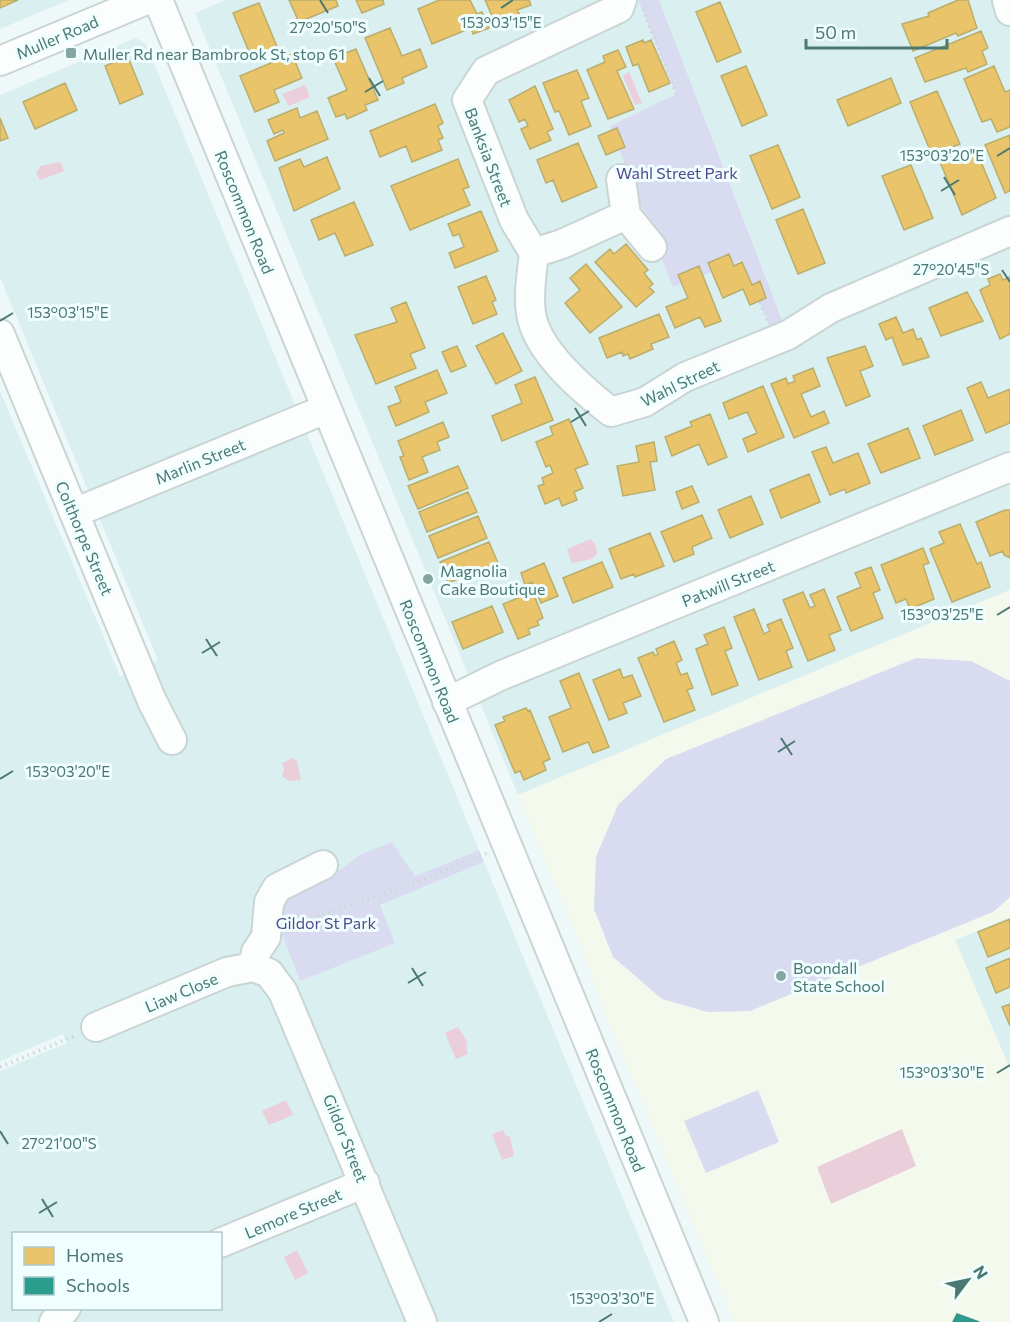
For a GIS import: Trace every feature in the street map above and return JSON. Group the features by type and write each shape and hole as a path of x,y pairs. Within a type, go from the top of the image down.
{"street":[{"name":"Muller Road","path":"0,61 146,0"},
{"name":"Roscommon Road","path":"158,0 704,1322"},
{"path":"1007,0 1010,11"},
{"name":"Banksia Street","path":"534,253 514,220 468,100 486,71 631,2"},
{"path":"621,179 626,215 652,247"},
{"path":"534,253 562,244 626,215"},
{"name":"Wahl Street","path":"534,253 531,315 547,350 578,387 611,412 645,402 685,377 788,335 831,308 1010,231"},
{"name":"Colthorpe Street","path":"0,334 152,701 172,740"},
{"name":"Marlin Street","path":"74,513 326,409"},
{"name":"Patwill Street","path":"447,702 500,676 1010,467"},
{"path":"259,950 267,907 277,888 323,865"},
{"name":"Liaw Close","path":"96,1027 227,972 259,950"},
{"name":"Gildor Street","path":"259,950 269,973 280,985 423,1322"},
{"name":"Lemore Street","path":"222,1243 365,1184"},
{"path":"54,1322 64,1310"}],"path":[{"path":"631,2 676,94"},
{"path":"259,950 280,929 400,889 488,852"},
{"path":"0,1067 96,1027"}],"shaded area":[{"path":"0,0 69,0 0,29"},
{"path":"225,0 638,0 676,94 610,126 673,286 742,260 788,334 659,0 1010,0 1010,590 518,795 195,13"},
{"path":"136,38 146,44 479,850 415,876 359,855 341,869 303,883 277,921 300,980 394,943 380,905 484,862 674,1322 0,1322 0,1071 67,1043 63,1034 0,1061 0,391 120,676 158,660 0,277 0,95"},
{"path":"629,72 642,103 635,105 623,76"},
{"path":"305,85 310,97 289,106 282,94"},
{"path":"60,162 64,171 40,180 36,173 40,166"},
{"path":"591,539 596,546 597,554 592,559 572,563 567,549"},
{"name":"Boondall State School","path":"1010,590 1010,917 955,940 1010,1069 1010,1322 734,1322 602,1006 581,946 518,795"},
{"path":"293,758 297,761 301,780 289,781 282,776 284,770 282,763"},
{"path":"1010,917 1010,1069 955,940"},
{"path":"458,1027 468,1043 466,1046 468,1054 456,1059 445,1033"},
{"path":"286,1100 293,1115 269,1125 262,1111"},
{"path":"902,1129 916,1166 831,1204 817,1167"},
{"path":"503,1130 506,1136 510,1136 514,1156 502,1160 492,1134"},
{"path":"297,1250 308,1273 295,1280 284,1257"}],"green space":[{"name":"Wahl Street Park","path":"638,0 659,0 788,335 775,340 742,260 673,287 610,126 676,94"},
{"path":"916,658 971,661 1010,681 1010,897 993,912 750,1011 708,1012 662,999 613,957 594,909 596,857 618,805 666,759"},
{"name":"Gildor St Park","path":"392,842 415,876 479,850 484,862 380,905 395,943 300,981 277,921 275,907 303,883 341,869 359,855"},
{"path":"758,1090 779,1142 706,1173 684,1121"}],"building: Homes":[{"path":"0,0 18,0 0,8"},
{"path":"289,0 336,0 338,6 299,22"},
{"path":"356,0 383,0 384,4 362,13"},
{"path":"439,0 470,0 477,14 482,12 489,28 473,34 471,28 432,44 418,9"},
{"path":"485,0 529,0 531,5 517,10 520,15 496,25"},
{"path":"958,0 968,0 977,28 958,36 956,33 913,51 902,24 929,16 928,13"},
{"path":"720,2 741,52 717,62 696,12"},
{"path":"259,3 278,49 252,59 233,13"},
{"path":"390,28 402,56 420,49 427,67 402,78 404,83 387,90 365,38"},
{"path":"981,31 988,48 982,51 987,64 968,72 966,68 925,82 915,58"},
{"path":"643,40 644,43 651,40 670,83 649,92 638,64 633,66 626,47"},
{"path":"356,49 378,100 365,105 367,110 347,119 345,114 336,117 328,98 347,90 333,58"},
{"path":"618,50 626,67 617,71 634,109 608,119 587,70 605,62 603,56"},
{"path":"292,54 302,78 274,90 279,102 255,112 240,76"},
{"path":"128,57 143,94 120,104 105,66"},
{"path":"746,66 767,115 742,126 721,76"},
{"path":"994,66 1005,92 1010,90 1010,127 997,132 991,119 982,122 964,79"},
{"path":"577,70 589,98 581,101 591,126 569,135 559,111 555,112 543,83"},
{"path":"891,78 901,103 848,126 837,100"},
{"path":"65,83 77,110 35,129 23,102"},
{"path":"535,86 553,129 547,132 551,140 530,149 521,129 528,126 525,119 519,122 509,100"},
{"path":"937,91 960,144 932,155 910,102"},
{"path":"435,104 443,123 438,126 443,138 438,140 442,150 412,162 406,146 380,157 370,131"},
{"path":"297,108 300,118 317,111 328,139 275,161 267,141 284,133 283,130 274,134 268,120"},
{"path":"0,118 8,138 0,141"},
{"path":"617,128 625,147 606,155 598,136"},
{"path":"1010,135 1010,191 1005,193 985,145"},
{"path":"578,143 597,187 562,202 553,180 546,183 537,160"},
{"path":"778,145 800,197 772,209 750,156"},
{"path":"975,147 996,198 962,215 940,162"},
{"path":"327,157 340,189 294,211 279,168 300,159 304,167"},
{"path":"458,159 469,187 463,189 470,205 410,230 391,186"},
{"path":"911,165 933,218 904,230 882,176"},
{"path":"354,202 373,245 345,256 335,233 319,240 311,220"},
{"path":"803,209 825,263 798,274 776,220"},
{"path":"481,211 498,251 455,268 449,253 464,247 459,234 453,236 448,224"},
{"path":"626,244 648,270 644,273 653,284 649,287 654,292 636,307 595,262 610,249 614,254"},
{"path":"729,254 734,266 742,262 752,285 760,281 766,298 750,305 743,289 723,298 708,263"},
{"path":"586,264 622,307 590,333 565,303 580,290 570,278"},
{"path":"699,266 721,321 705,327 700,317 675,328 666,307 688,298 678,275"},
{"path":"1000,274 1003,280 1010,277 1010,334 1000,339 980,290 990,285 988,279"},
{"path":"486,276 496,300 492,302 497,314 473,324 458,287"},
{"path":"967,292 983,321 941,336 929,308"},
{"path":"406,302 425,348 410,354 416,368 376,384 355,335 397,322 391,308"},
{"path":"659,314 669,337 651,344 653,349 630,359 628,354 623,356 622,352 607,358 599,338"},
{"path":"896,317 903,333 913,329 917,340 921,338 929,357 903,365 892,337 886,340 879,324"},
{"path":"503,333 522,371 496,384 476,346"},
{"path":"457,346 466,366 451,372 442,352"},
{"path":"865,346 873,366 860,371 870,396 846,406 827,358"},
{"path":"813,368 820,386 801,394 811,417 824,411 829,423 794,438 771,384 786,378 788,384 795,381 793,376"},
{"path":"437,370 447,393 425,402 429,412 396,426 388,407 401,402 395,387"},
{"path":"535,377 553,420 502,441 492,416 522,403 515,385"},
{"path":"981,382 988,398 1010,389 1010,423 986,433 967,388"},
{"path":"763,386 784,437 748,452 743,439 757,433 747,412 729,419 723,403"},
{"path":"961,410 973,440 935,455 923,426"},
{"path":"710,414 727,457 708,465 699,444 672,456 665,437 692,426 690,422"},
{"path":"569,419 588,464 575,469 583,488 574,492 577,500 562,506 559,498 545,504 538,486 544,484 542,478 553,473 550,465 546,467 536,442 553,435 550,427"},
{"path":"443,422 449,437 437,442 440,450 422,457 428,472 409,480 400,457 404,456 398,441"},
{"path":"908,428 920,458 881,473 868,444"},
{"path":"654,442 657,461 650,462 655,490 623,496 617,466 639,462 636,446"},
{"path":"826,447 833,463 858,453 870,483 846,493 845,489 830,495 812,452"},
{"path":"458,466 468,488 418,509 408,486"},
{"path":"809,474 820,502 781,518 770,490"},
{"path":"692,486 699,502 682,509 676,492"},
{"path":"468,492 477,512 427,532 419,512"},
{"path":"751,496 763,524 730,538 718,510"},
{"path":"1010,510 1010,558 1004,555 1003,551 990,556 976,522"},
{"path":"702,515 712,538 692,547 694,554 674,562 661,532"},
{"path":"478,516 487,538 438,558 429,536"},
{"path":"960,524 977,564 981,562 990,587 952,602 930,549 944,543 939,532"},
{"path":"650,533 664,566 635,577 634,574 621,579 609,549"},
{"path":"489,542 498,563 448,583 440,562"},
{"path":"923,548 929,563 923,565 934,599 910,609 906,599 896,603 881,565"},
{"path":"602,562 613,587 573,603 563,578"},
{"path":"544,563 558,596 541,603 532,582 525,585 521,573"},
{"path":"871,567 880,590 873,593 883,618 851,631 837,597 861,587 855,573"},
{"path":"531,587 543,618 537,621 539,625 528,629 530,634 518,639 503,604 518,598 516,594"},
{"path":"824,589 841,630 829,635 835,650 808,661 783,600 803,592 810,608 815,606 810,595"},
{"path":"492,606 503,632 463,649 452,622"},
{"path":"754,609 764,634 770,631 767,625 781,619 793,648 786,651 792,667 759,680 734,617"},
{"path":"724,627 732,648 725,651 738,685 712,695 696,649 708,644 704,635"},
{"path":"674,641 682,660 676,663 681,675 687,673 693,688 687,690 695,710 664,722 638,658 653,652 655,656 658,654 656,649"},
{"path":"620,669 623,678 632,675 641,696 623,703 627,713 609,720 593,680"},
{"path":"579,673 609,747 593,753 588,742 563,752 549,717 571,708 560,681"},
{"path":"526,708 530,710 550,759 543,762 546,770 524,780 520,771 515,773 495,725 505,721 503,717"},
{"path":"1010,919 1010,948 988,957 978,932"},
{"path":"1010,958 1010,987 996,993 986,968"},
{"path":"1010,1004 1010,1026 1002,1007"}],"building: Schools":[{"path":"957,1314 979,1322 953,1322"}],"place":[{"name":"Muller Rd near Bambrook St, stop 61","path":"71,53"},
{"name":"Magnolia Cake Boutique","path":"428,579"},
{"name":"Boondall State School","path":"781,976"}]}
